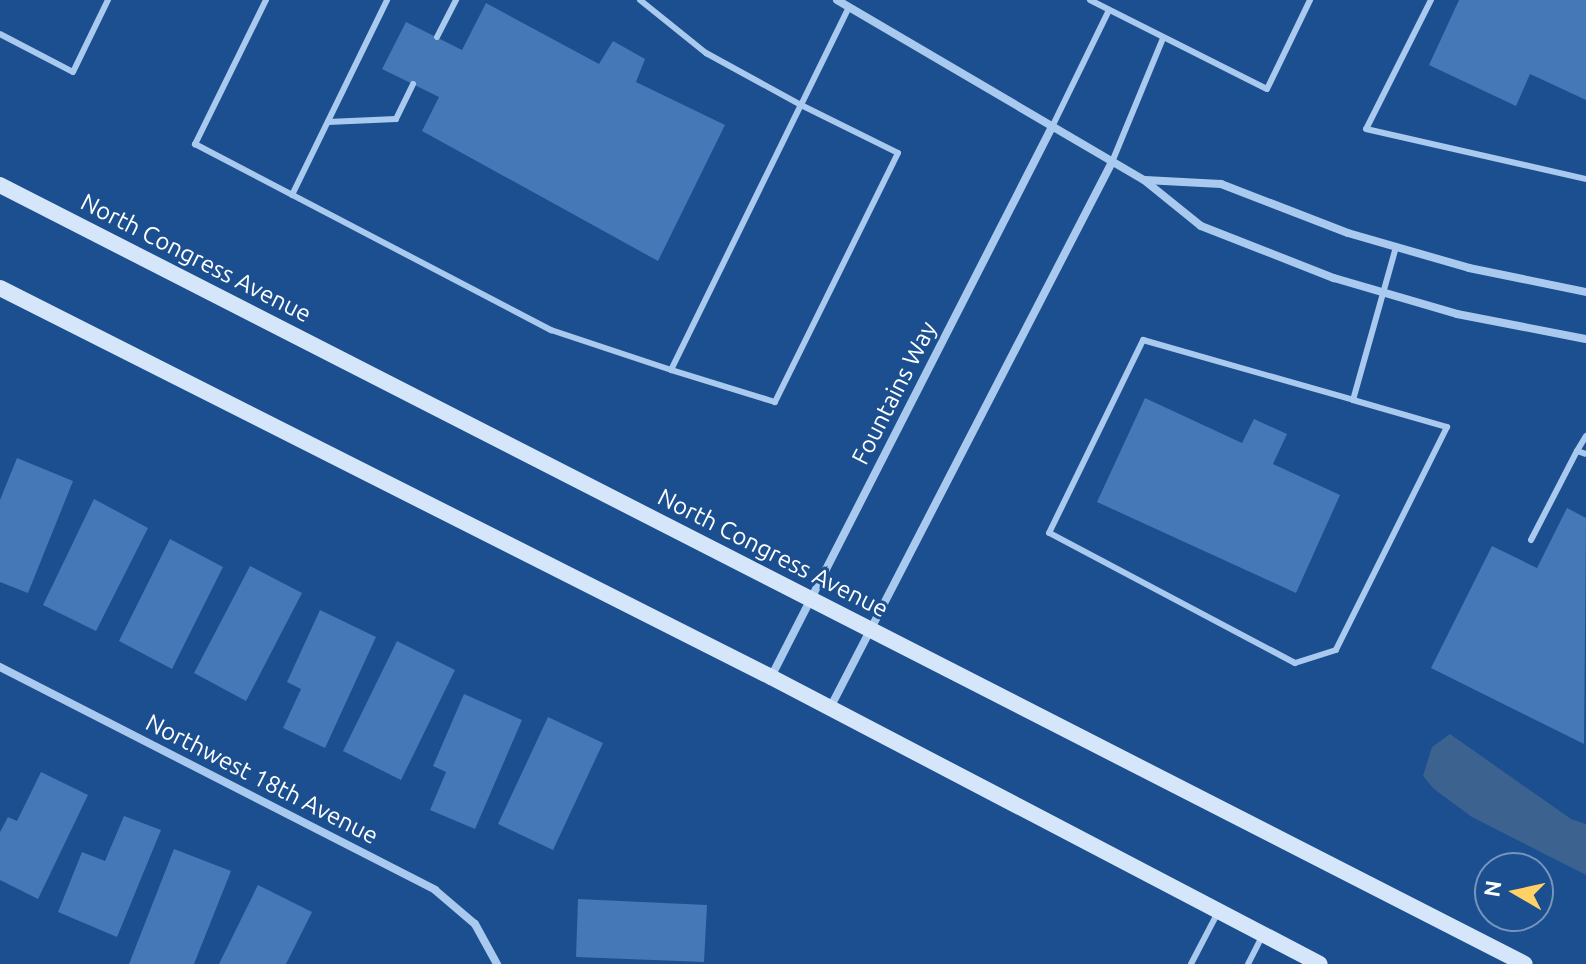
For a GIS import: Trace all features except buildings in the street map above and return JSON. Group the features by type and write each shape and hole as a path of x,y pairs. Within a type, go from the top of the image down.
{"main road":[{"name":"North Congress Avenue","path":"0,185 1525,964"},
{"path":"0,288 771,677 1320,964"}],"street":[{"path":"837,0 1144,180 1201,226 1383,292 1457,314 1586,339"},
{"name":"Fountains Way","path":"771,677 1052,127"},
{"path":"830,708 1112,162"},
{"path":"1144,180 1221,184 1396,247 1469,268 1586,292"},
{"name":"Northwest 18th Avenue","path":"0,667 435,890 475,924 497,964"}],"lane":[{"path":"0,34 73,72 108,0"},
{"path":"266,0 195,144 551,330 775,402 898,153 706,53 640,0"},
{"path":"292,195 387,0"},
{"path":"437,37 456,0"},
{"path":"1090,0 1267,89 1310,0"},
{"path":"1431,0 1366,129 1586,179"},
{"path":"671,370 849,7"},
{"path":"1052,127 1109,10"},
{"path":"1112,162 1163,38"},
{"path":"328,122 396,119 413,84"},
{"path":"1353,400 1396,247"},
{"path":"1143,340 1353,400 1447,427 1336,650 1295,663 1049,533 1143,340"},
{"path":"1531,540 1586,436"},
{"path":"1577,451 1586,454"},
{"path":"1191,964 1219,911"},
{"path":"1248,964 1263,934"}],"water":[{"path":"1450,734 1571,819 1586,824 1586,875 1554,859 1554,852 1541,852 1472,817 1434,789 1423,776 1432,747"}]}
